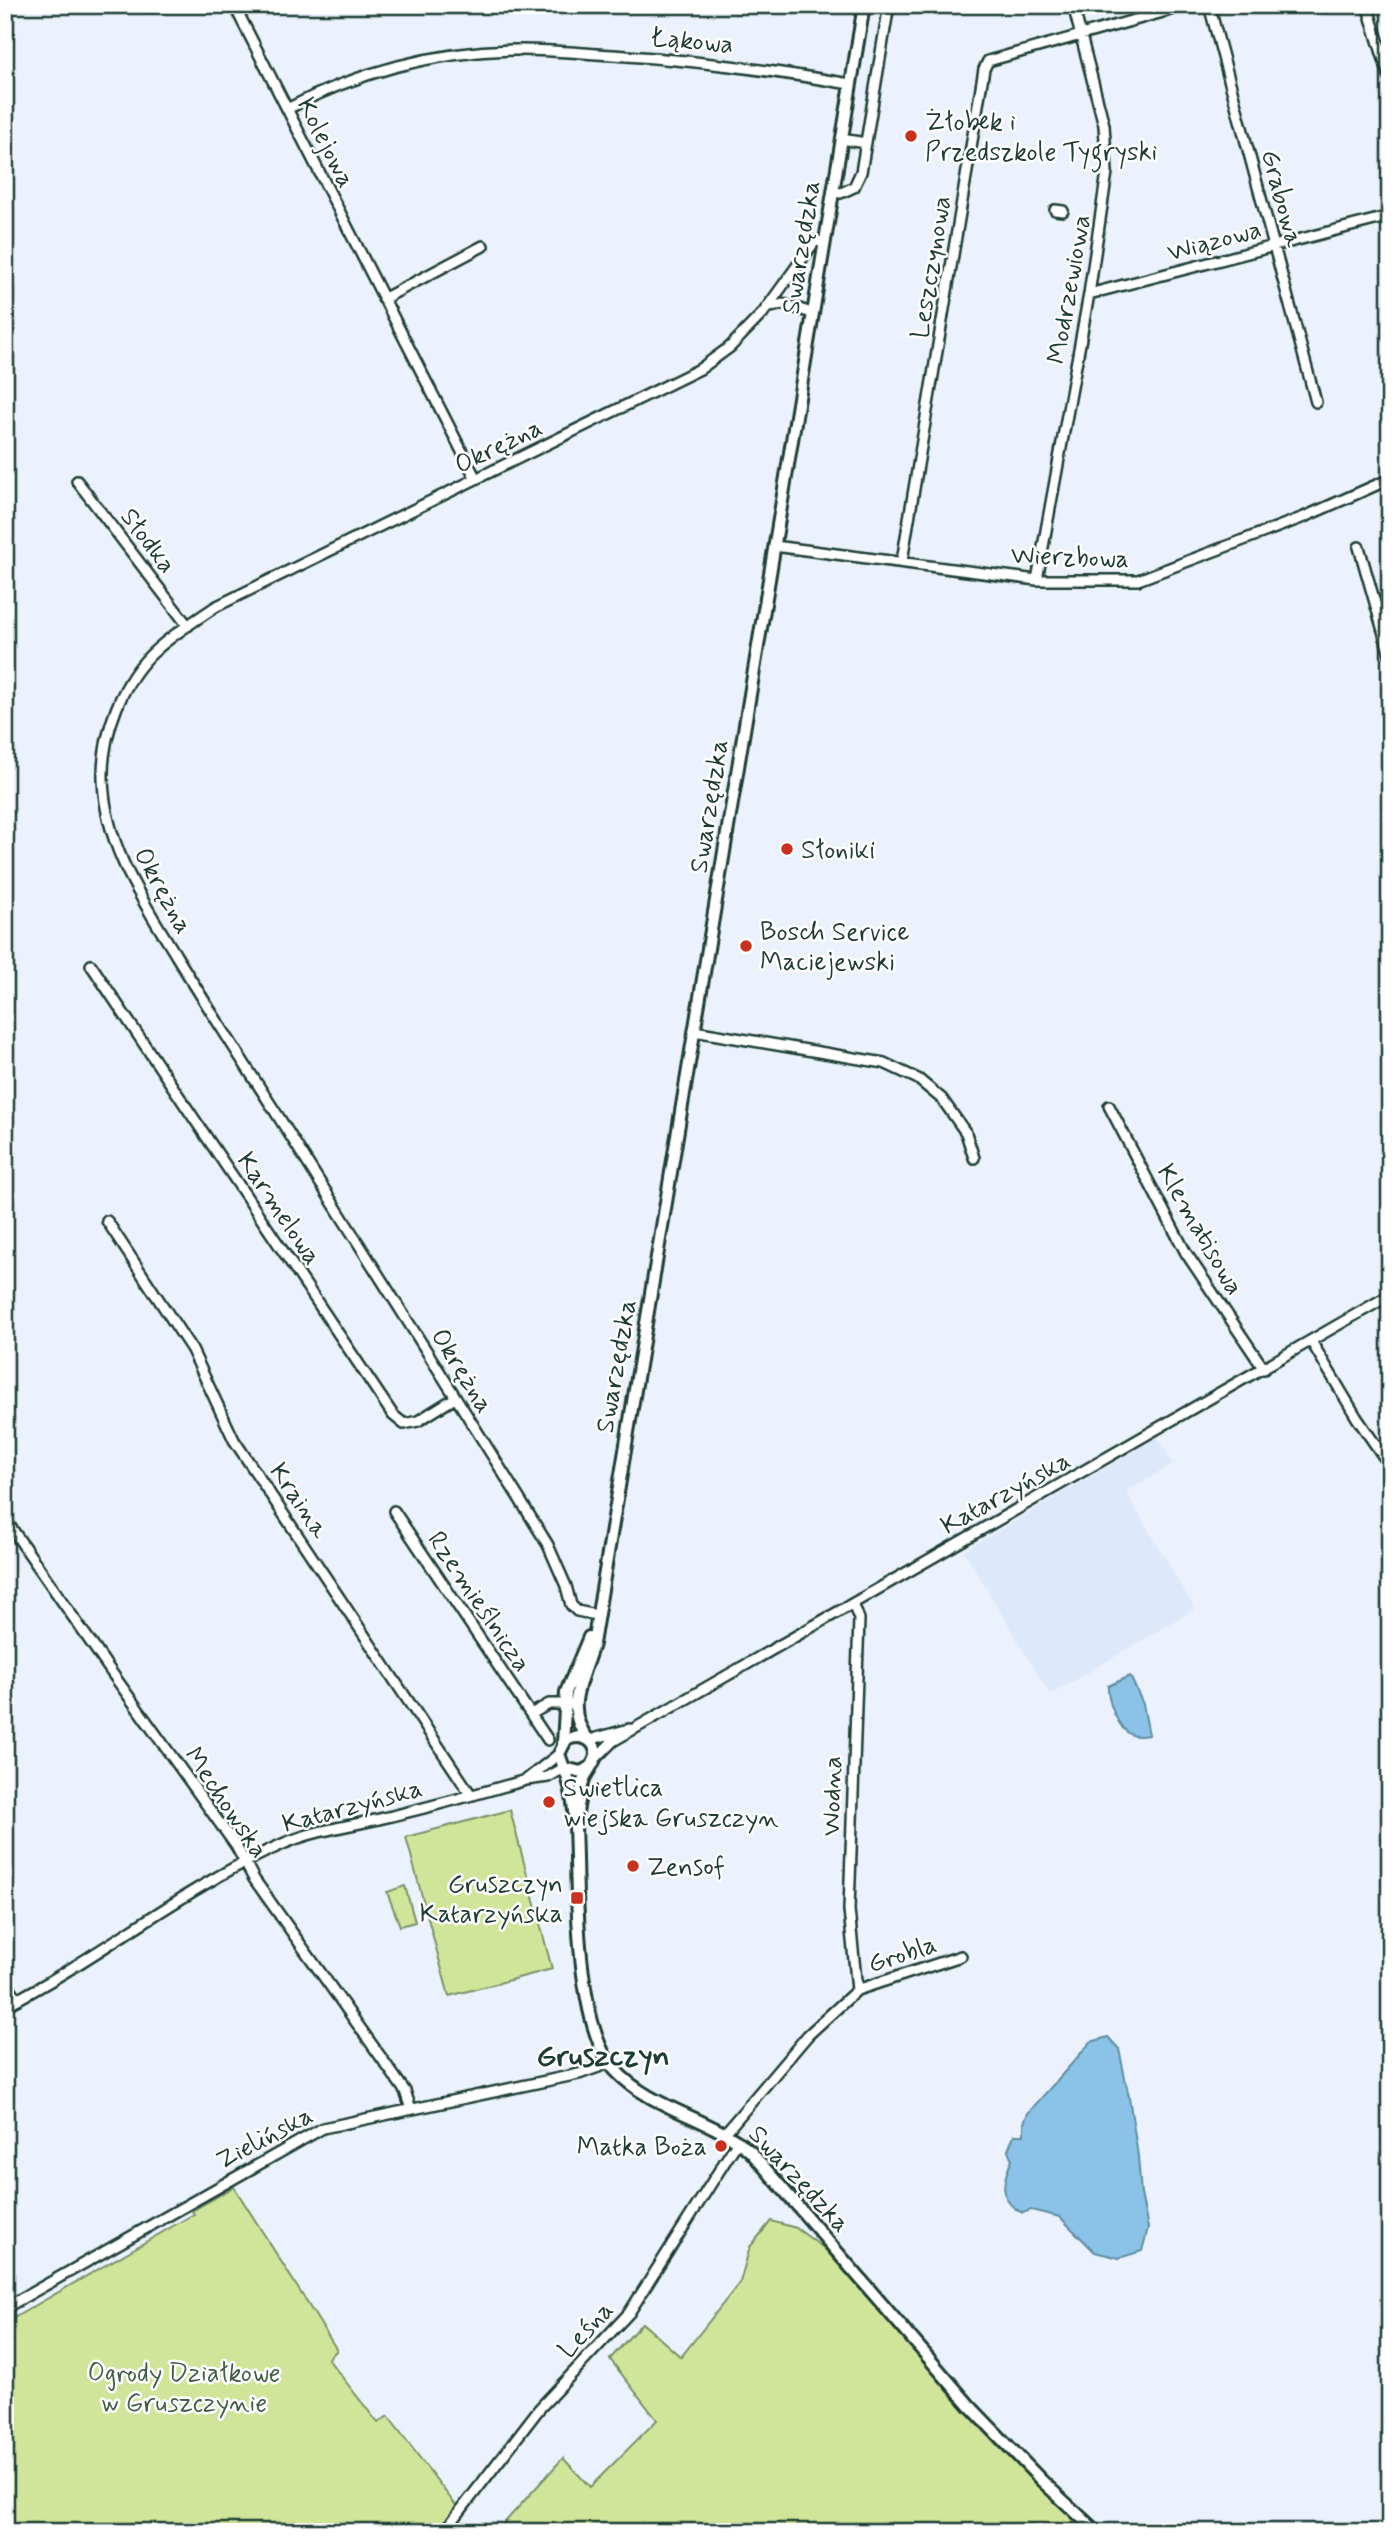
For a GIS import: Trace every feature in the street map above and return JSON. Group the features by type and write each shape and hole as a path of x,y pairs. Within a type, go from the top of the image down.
{"street":[{"name":"Kolejowa","path":"233,5 476,479"},
{"name":"Swarzędzka","path":"561,1749 570,1704 593,1644 864,5"},
{"path":"832,192 841,193 854,187 861,172 889,5"},
{"name":"Modrzewiowa","path":"1037,580 1103,214 1108,156 1104,125 1073,5"},
{"name":"Leszczynowa","path":"902,561 984,69 988,61 1188,5"},
{"name":"Grabowa","path":"1209,5 1316,401"},
{"path":"1367,5 1390,79"},
{"name":"Łąkowa","path":"287,109 345,82 398,66 465,54 501,51 550,51 695,60 850,84"},
{"path":"841,139 866,143"},
{"name":"Wiązowa","path":"1089,294 1390,216"},
{"name":"Okrężna","path":"596,1615 577,1611 571,1605 566,1586 548,1545 223,1033 128,876 113,840 104,800 103,776 108,738 124,691 155,651 215,607 693,373 737,340 767,308 815,241 824,242"},
{"path":"383,299 483,246"},
{"path":"767,308 783,304 813,313"},
{"name":"Wierzbowa","path":"774,546 1037,580 1138,580 1304,517 1390,479"},
{"name":"Słodka","path":"77,481 188,626"},
{"path":"1359,547 1390,655"},
{"name":"Karmelowa","path":"91,965 393,1415 404,1424 418,1421 455,1398"},
{"path":"694,1031 884,1063 918,1079 942,1099 966,1133 974,1158"},
{"name":"Klematisowa","path":"1109,1106 1186,1253 1264,1369"},
{"name":"Kraina","path":"107,1221 184,1337 242,1452 471,1795"},
{"name":"Katarzyńska","path":"593,1763 613,1741 1390,1295"},
{"path":"1311,1341 1357,1418 1390,1465"},
{"name":"Rzemieślnicza","path":"394,1511 548,1740"},
{"name":"Mechowska","path":"5,1519 236,1846 254,1880 405,2091 411,2109"},
{"name":"Wodna","path":"853,1604 859,1619 849,1910 857,1990"},
{"path":"531,1714 549,1704 570,1704 577,1723 589,1740 595,1749 593,1763 581,1772 564,1768 561,1749 575,1736 589,1740"},
{"name":"Katarzyńska","path":"589,1740 640,1726"},
{"name":"Katarzyńska","path":"526,1780 561,1749"},
{"name":"Swarzędzka","path":"575,1826 583,1780 593,1763"},
{"name":"Swarzędzka","path":"564,1768 569,1780 575,1826 578,1910 587,1997 596,2035 610,2063 623,2077 665,2105 738,2141 762,2163 978,2415 1042,2481 1097,2532"},
{"name":"Katarzyńska","path":"5,2006 244,1861 307,1835 526,1780 548,1777 564,1768"},
{"name":"Grobla","path":"857,1990 961,1956"},
{"path":"5,1981 18,1999"},
{"path":"725,2133 808,2035 857,1990"},
{"name":"Zielińska","path":"5,2308 308,2134 337,2124 579,2074 610,2063"},
{"name":"Leśna","path":"444,2532 539,2409 629,2313 738,2141"}],"shaded area":[{"path":"1158,1437 1173,1464 1126,1492 1195,1609 1050,1695 964,1551"}],"green space":[{"path":"510,1810 552,1969 449,1996 406,1837"},
{"path":"405,1886 415,1922 400,1926 387,1892"},
{"name":"Ogrody Działkowe w Gruszczynie","path":"234,2187 337,2350 328,2359 378,2423 388,2416 457,2507 437,2532 5,2532 5,2323 194,2214 192,2211"},
{"path":"771,2221 796,2228 825,2249 997,2445 1087,2532 496,2532 563,2458 590,2487 657,2420 610,2359 642,2323 681,2357 740,2282 750,2247"}],"water":[{"path":"1130,1676 1143,1704 1149,1735 1136,1736 1127,1732 1111,1706 1108,1686"},
{"path":"1108,2037 1119,2049 1129,2097 1148,2228 1142,2251 1119,2258 1095,2252 1060,2217 1031,2210 1023,2213 1009,2203 1004,2190 1012,2160 1008,2150 1014,2135 1024,2135 1024,2123 1028,2113 1091,2042"}],"place":[{"name":"Żłobek i Przedszkole Tygryski","path":"911,136"},
{"name":"Słoniki","path":"787,849"},
{"name":"Bosch Service Maciejewski","path":"746,946"},
{"name":"Swietlica wiejska Gruszczyn","path":"549,1802"},
{"name":"Zensof","path":"633,1866"},
{"name":"Gruszczyn Katarzyńska","path":"577,1898"},
{"name":"Matka Boża","path":"721,2146"}],"district":[{"name":"Gruszczyn","path":"603,2055"}]}
